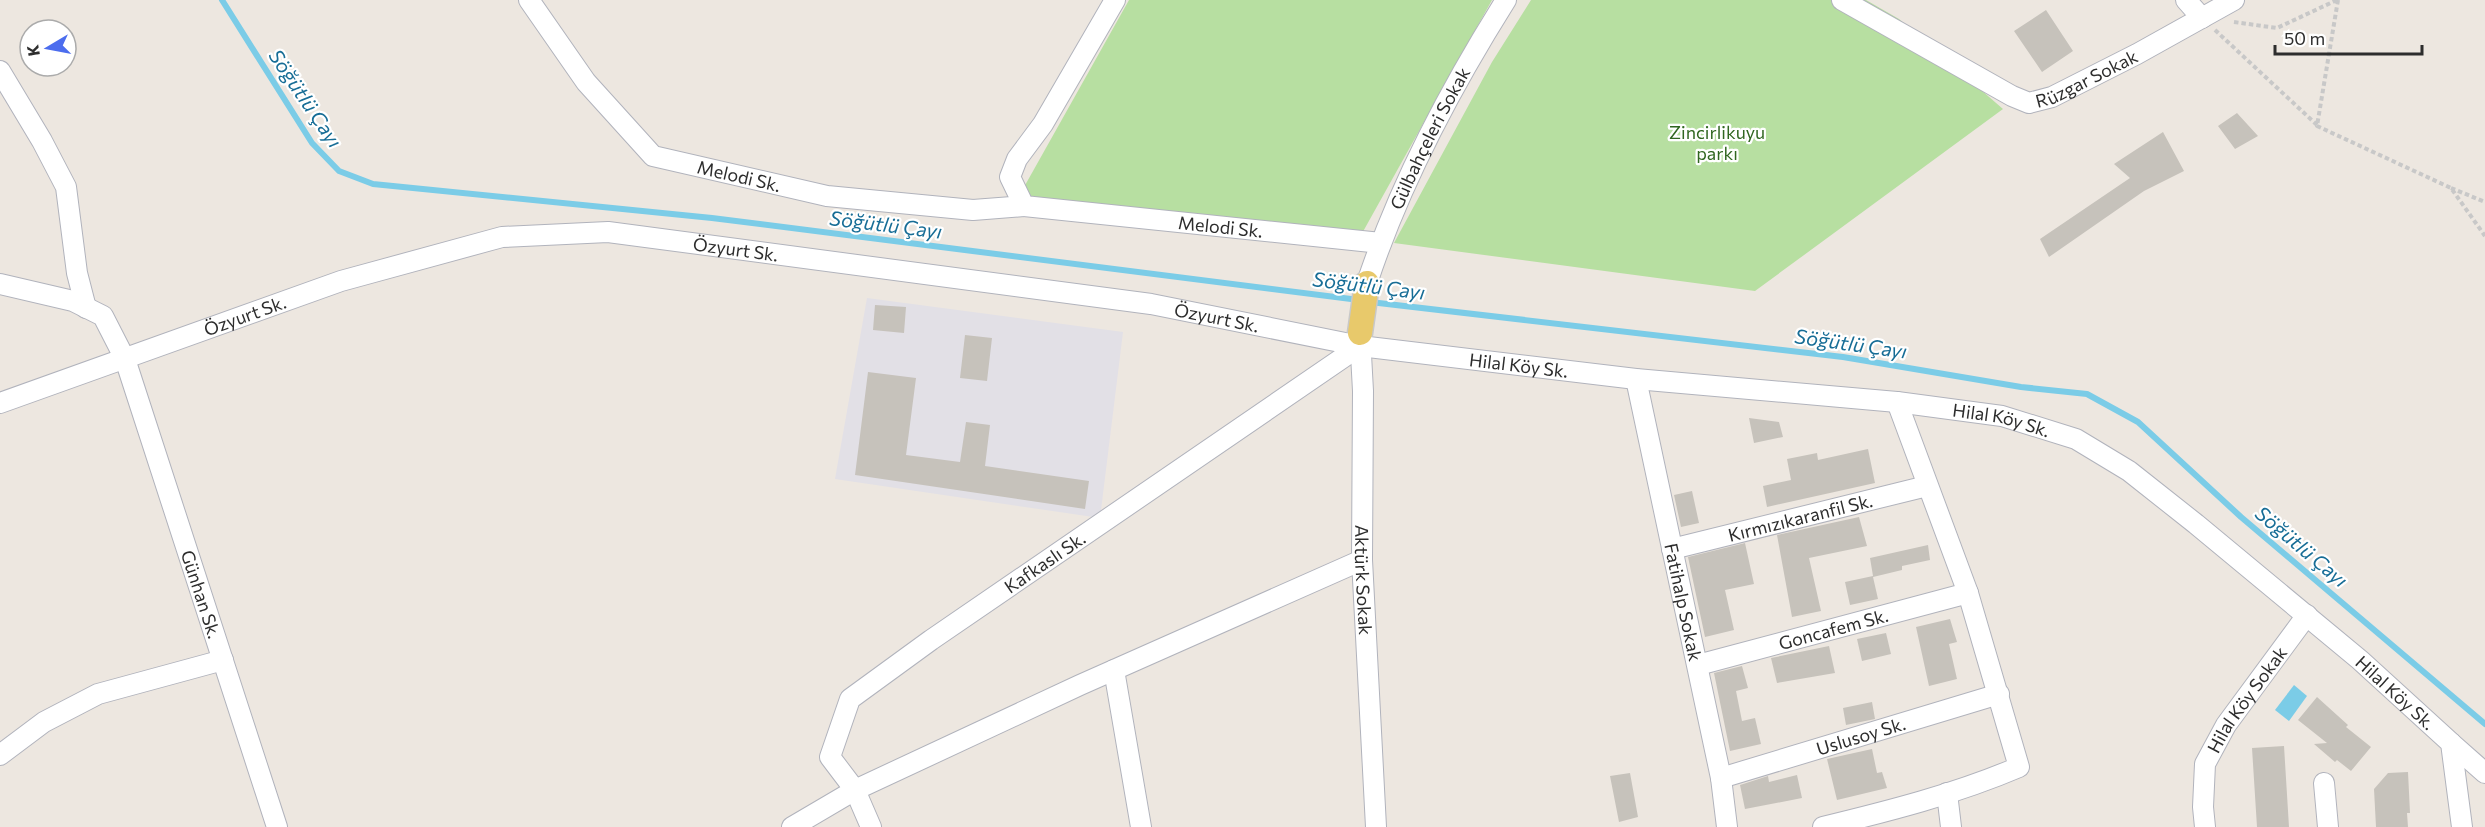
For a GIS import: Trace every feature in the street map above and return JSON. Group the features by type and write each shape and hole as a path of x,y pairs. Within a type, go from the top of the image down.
{"main road":[{"path":"1360,339 1367,283"}],"street":[{"name":"Melodi Sk.","path":"529,0 586,82 653,156 827,196 974,210 1024,206 1381,243"},
{"path":"1024,206 1010,177 1017,159 1043,124 1115,0"},
{"name":"Gülbahçeleri Sokak","path":"1367,283 1398,197 1474,50 1506,0"},
{"name":"Rüzgar Sokak","path":"1842,0 2002,90 2030,103 2052,97 2234,0"},
{"path":"2186,0 2202,18"},
{"path":"0,71 42,141 66,187 76,273 86,308"},
{"name":"Özyurt Sk.","path":"125,359 341,281 502,237 608,232 1151,304 1360,339"},
{"name":"Günhan Sk.","path":"0,284 73,301 103,316 125,359 277,827"},
{"name":"Hilal Köy Sk.","path":"1360,339 1636,379 1897,402 2001,416 2076,439 2129,471 2307,615 2451,743 2462,827"},
{"name":"Aktürk Sokak","path":"1360,339 1363,391 1362,560 1376,827"},
{"name":"Kafkaslı Sk.","path":"871,827 855,790 830,757 850,699 1360,339"},
{"path":"0,403 125,359"},
{"name":"Fatihalp Sokak","path":"1636,379 1721,778 1727,827"},
{"path":"1823,827 1898,809 1994,778 2019,767 1968,593 1927,486 1918,452 1897,402"},
{"name":"Kırmızıkaranfil Sk.","path":"1672,549 1927,486"},
{"path":"792,827 855,790 1114,670 1362,560"},
{"name":"Goncafem Sk.","path":"1698,665 1968,593"},
{"name":"Hilal Köy Sokak","path":"2205,827 2203,807 2205,764 2226,725 2307,615"},
{"path":"0,755 44,722 98,694 223,660"},
{"path":"1114,670 1141,827"},
{"name":"Uslusoy Sk.","path":"1721,778 1999,694"},
{"path":"2451,743 2485,773"},
{"path":"2324,783 2328,827"},
{"path":"1947,793 1951,827"}],"path":[{"path":"2202,18 2277,28 2338,0"},
{"path":"2317,126 2338,0"},
{"path":"2202,18 2317,126 2485,202"},
{"path":"2451,188 2485,236"}],"shaded area":[{"path":"867,298 1123,332 1100,518 835,479"}],"green space":[{"path":"1129,0 1492,0 1360,237 1019,196"},
{"name":"Zincirlikuyu parkı","path":"1531,0 1866,0 1899,19 2003,109 1755,291 1394,243 1492,62"}],"water":[{"path":"2294,685 2307,696 2289,721 2275,710"}],"building":[{"path":"2046,10 2073,51 2042,72 2014,31"},
{"path":"2237,113 2258,136 2235,149 2218,126"},
{"path":"2163,132 2184,171 2144,191 2049,257 2040,239 2130,178 2114,164"},
{"path":"875,305 906,307 904,333 873,330"},
{"path":"965,335 992,338 987,381 960,378"},
{"path":"868,372 916,378 906,455 960,462 966,422 990,425 985,466 1089,481 1085,509 855,475"},
{"path":"1749,418 1779,422 1783,437 1754,443"},
{"path":"1868,449 1875,483 1767,507 1763,486 1791,480 1787,459 1817,453 1818,460"},
{"path":"1692,491 1699,523 1681,527 1674,495"},
{"path":"1859,517 1867,546 1809,558 1821,611 1792,617 1777,535"},
{"path":"1745,543 1754,584 1725,590 1734,630 1705,637 1688,557"},
{"path":"1928,545 1930,560 1902,566 1902,570 1873,577 1878,599 1850,605 1845,582 1873,576 1870,558"},
{"path":"1950,619 1957,642 1949,644 1957,679 1929,686 1916,627"},
{"path":"1886,633 1891,654 1862,661 1857,639"},
{"path":"1829,646 1835,673 1777,683 1771,658"},
{"path":"1742,666 1748,688 1736,691 1742,721 1755,718 1761,744 1730,751 1714,673"},
{"path":"2317,697 2348,725 2346,727 2371,747 2351,771 2337,760 2335,762 2314,744 2327,743 2298,720"},
{"path":"1872,702 1875,719 1846,725 1843,708"},
{"path":"2284,746 2289,827 2257,827 2252,748"},
{"path":"1872,749 1877,773 1882,772 1887,788 1837,800 1827,759"},
{"path":"2408,772 2410,813 2407,813 2408,827 2376,827 2374,789 2388,773"},
{"path":"1630,773 1638,817 1619,822 1610,776"},
{"path":"1797,775 1802,798 1745,809 1740,785 1768,776 1769,782"}],"waterway":[{"name":"Söğütlü Çayı","path":"222,0 312,143 339,171 373,184 712,218 1359,300"},
{"name":"Söğütlü Çayı","path":"1370,302 1843,357 2021,387 2087,394 2138,422 2241,517 2485,724"}]}
